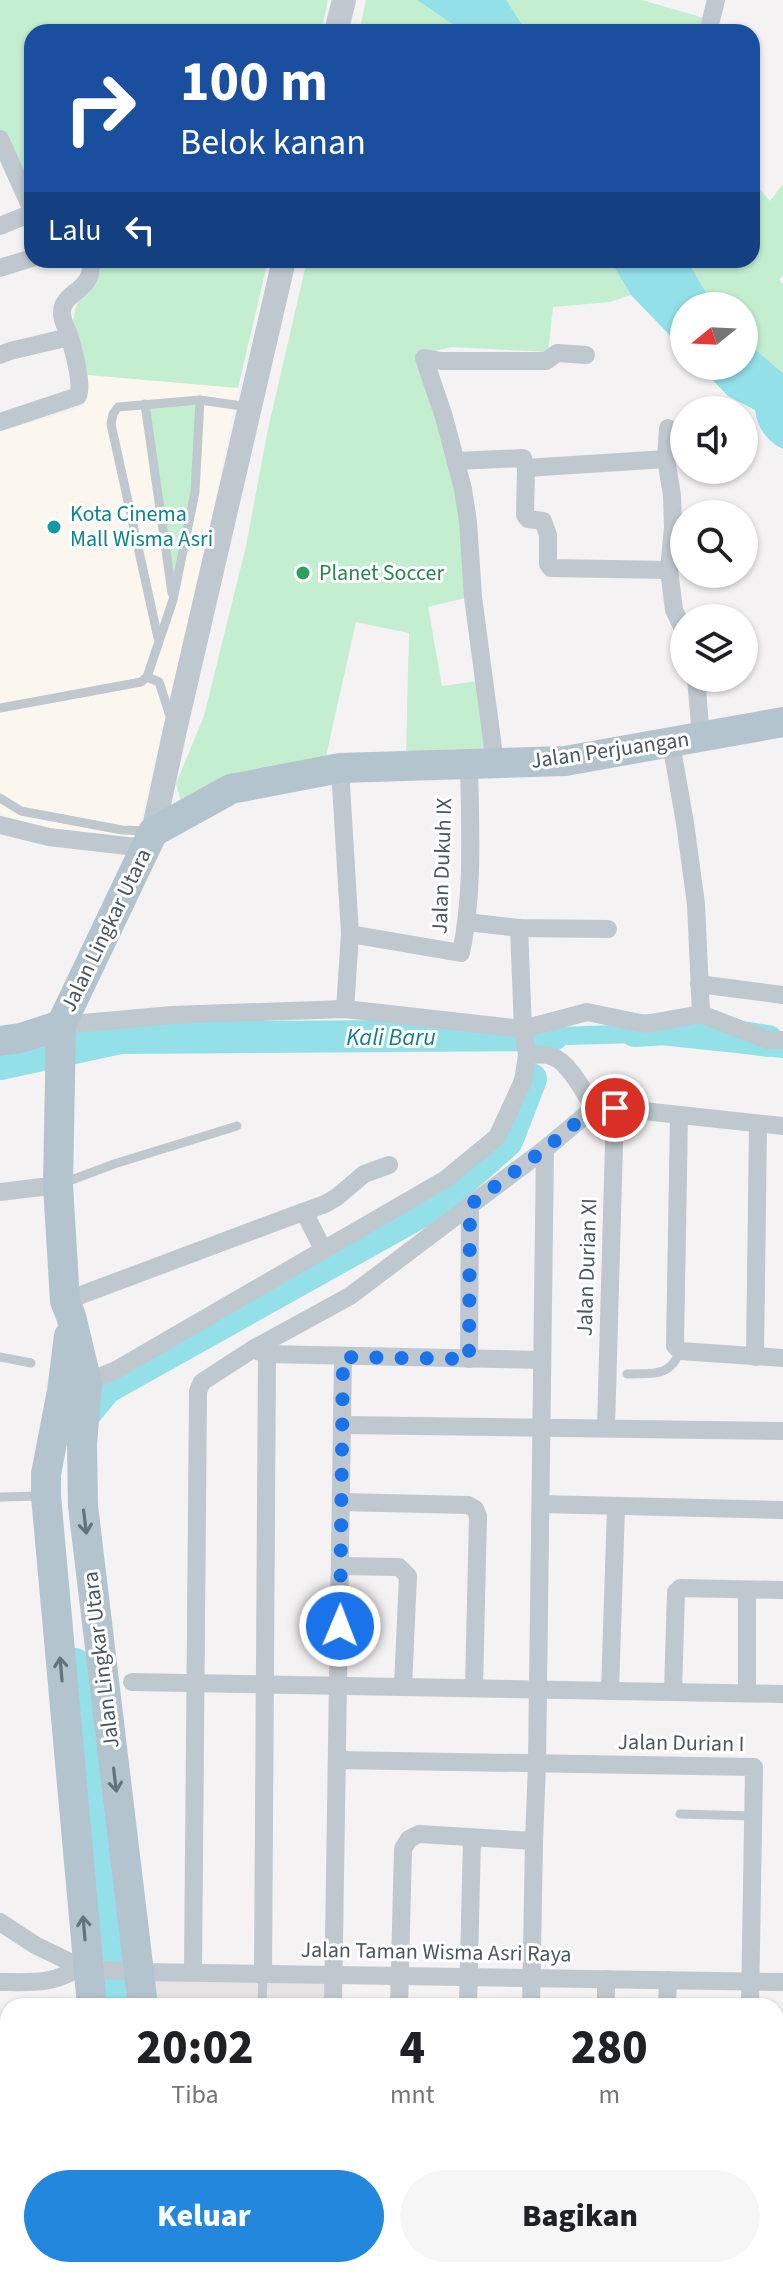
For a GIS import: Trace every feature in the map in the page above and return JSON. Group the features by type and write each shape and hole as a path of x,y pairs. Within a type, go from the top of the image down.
{"main road":[{"name":"Jalan Perjuangan","path":"149,840 231,789 340,768 565,761 783,722"},
{"name":"Jalan Lingkar Utara","path":"142,1998 83,1506 79,1388 68,1308 58,1185 60,1027 149,840"},
{"path":"0,1041 60,1027"},
{"name":"Jalan Lingkar Utara","path":"79,1388 46,1474 46,1496 92,1998"}],"street":[{"path":"338,24 344,0"},
{"path":"710,24 716,0"},
{"path":"0,139 24,194"},
{"path":"0,226 24,216"},
{"path":"0,268 24,260"},
{"path":"0,422 78,396 80,386 61,314 64,302 85,284 90,268"},
{"path":"0,825 49,837 149,840 282,268"},
{"path":"0,355 69,337"},
{"name":"Jalan Dukuh IX","path":"350,934 461,953 467,922 470,848 482,764 468,522 456,461 424,358 441,361 546,361 557,353 586,355"},
{"path":"668,428 666,459 673,527 669,570 673,604"},
{"path":"456,461 523,458 526,468 525,515 528,519 543,521 547,527 548,564 551,568 669,570"},
{"path":"526,468 666,459"},
{"path":"697,692 701,737"},
{"path":"671,743 696,904 701,1014"},
{"path":"340,768 350,934 345,1009"},
{"path":"467,922 519,928 608,929"},
{"path":"79,1388 116,1370 446,1179 497,1137 523,1081 529,1048 519,928"},
{"path":"699,984 783,995"},
{"path":"60,1027 172,1015 345,1009 529,1048 556,1057 594,1108"},
{"path":"529,1048 587,1012 645,1024 701,1014 775,1040 783,1024"},
{"path":"193,1972 198,1391 202,1382 212,1374 260,1352 350,1296 545,1149 594,1108 783,1126"},
{"name":"Jalan Durian XI","path":"606,1427 615,1108"},
{"path":"679,1115 675,1346 680,1351 783,1358"},
{"path":"755,1357 758,1124"},
{"path":"531,1998 545,1149"},
{"path":"68,1308 304,1212 337,1197 364,1174 389,1165"},
{"path":"0,1192 58,1185"},
{"path":"469,1359 470,1205"},
{"path":"304,1212 323,1249"},
{"path":"260,1352 343,1357 542,1360"},
{"path":"260,1352 265,1684 263,1973"},
{"path":"333,1998 343,1357"},
{"path":"342,1425 783,1431"},
{"path":"341,1502 468,1505 475,1509 478,1516 474,1688"},
{"path":"541,1504 783,1510"},
{"path":"610,1691 616,1507"},
{"path":"340,1566 399,1567 408,1576 403,1686"},
{"path":"673,1692 676,1592 680,1588 783,1590"},
{"path":"747,1590 747,1693"},
{"path":"132,1682 783,1694"},
{"path":"338,1760 537,1764"},
{"name":"Jalan Durian I","path":"537,1764 754,1767 750,1998"},
{"path":"399,1998 403,1849 409,1839 419,1834 534,1841"},
{"path":"468,1998 472,1838"},
{"path":"2,1927 91,1969"},
{"path":"0,1982 48,1981 91,1969"},
{"name":"Jalan Taman Wisma Asri Raya","path":"91,1969 783,1982"},
{"path":"606,1979 606,1998"},
{"path":"667,1998 668,1980"}],"lane":[{"path":"0,708 141,682 147,677 173,600 195,492 200,400"},
{"path":"159,641 111,424 113,414 118,407 200,400 251,407"},
{"path":"145,404 173,600"},
{"path":"147,677 159,682 175,730"},
{"path":"0,798 21,811 122,830 149,840"},
{"path":"58,1185 114,1164 237,1126"},
{"path":"627,1374 666,1371 675,1364 680,1351"},
{"path":"0,1357 31,1363"},
{"path":"0,1497 46,1496"},
{"path":"680,1814 754,1816"},
{"path":"262,1998 263,1973"}],"shaded area":[{"path":"88,375 238,388 194,605 135,840 37,828 2,814 0,810 0,431 83,408"},
{"path":"140,1972 334,1974 333,1998 142,1998"}],"green space":[{"path":"0,0 328,0 323,24 24,24 24,184 0,139"},
{"path":"366,0 417,0 452,24 361,24"},
{"path":"506,0 642,0 711,20 710,24 522,24"},
{"path":"783,184 783,275 779,280 783,284 783,373 758,352 758,292 706,292 692,268 760,268 760,189 770,201"},
{"path":"99,268 266,268 238,388 88,375 73,320 78,300 100,272"},
{"path":"305,268 615,268 631,295 610,302 553,307 548,352 451,347 420,355 457,485 469,597 428,607 442,686 478,681 488,755 406,756 409,633 356,622 326,756 182,804 176,784 204,716 246,546 268,429"},
{"path":"200,400 195,492 173,600 145,404"}],"water":[{"path":"417,0 506,0 522,24 452,24"},
{"path":"615,268 692,268 706,292 670,292 670,335 631,295"},
{"path":"758,352 783,373 783,449 772,442 758,423 758,396 728,396 713,380 758,380"},
{"path":"645,1024 783,1043 783,1058 641,1043 531,1046 527,1028"}],"waterway":[{"name":"Kali Baru","path":"635,1031 681,1028 768,1041"},
{"name":"Kali Baru","path":"0,1064 120,1038 553,1035"},
{"path":"74,1427 106,1388 435,1204 507,1141 531,1079"},
{"path":"75,1664 115,1998"}],"place":[{"name":"Kota Cinema Mall Wisma Asri","path":"54,527"},
{"name":"Planet Soccer","path":"303,573"}],"route":[{"path":"340,1626 343,1357 469,1359 470,1205 594,1108 615,1108"}]}
